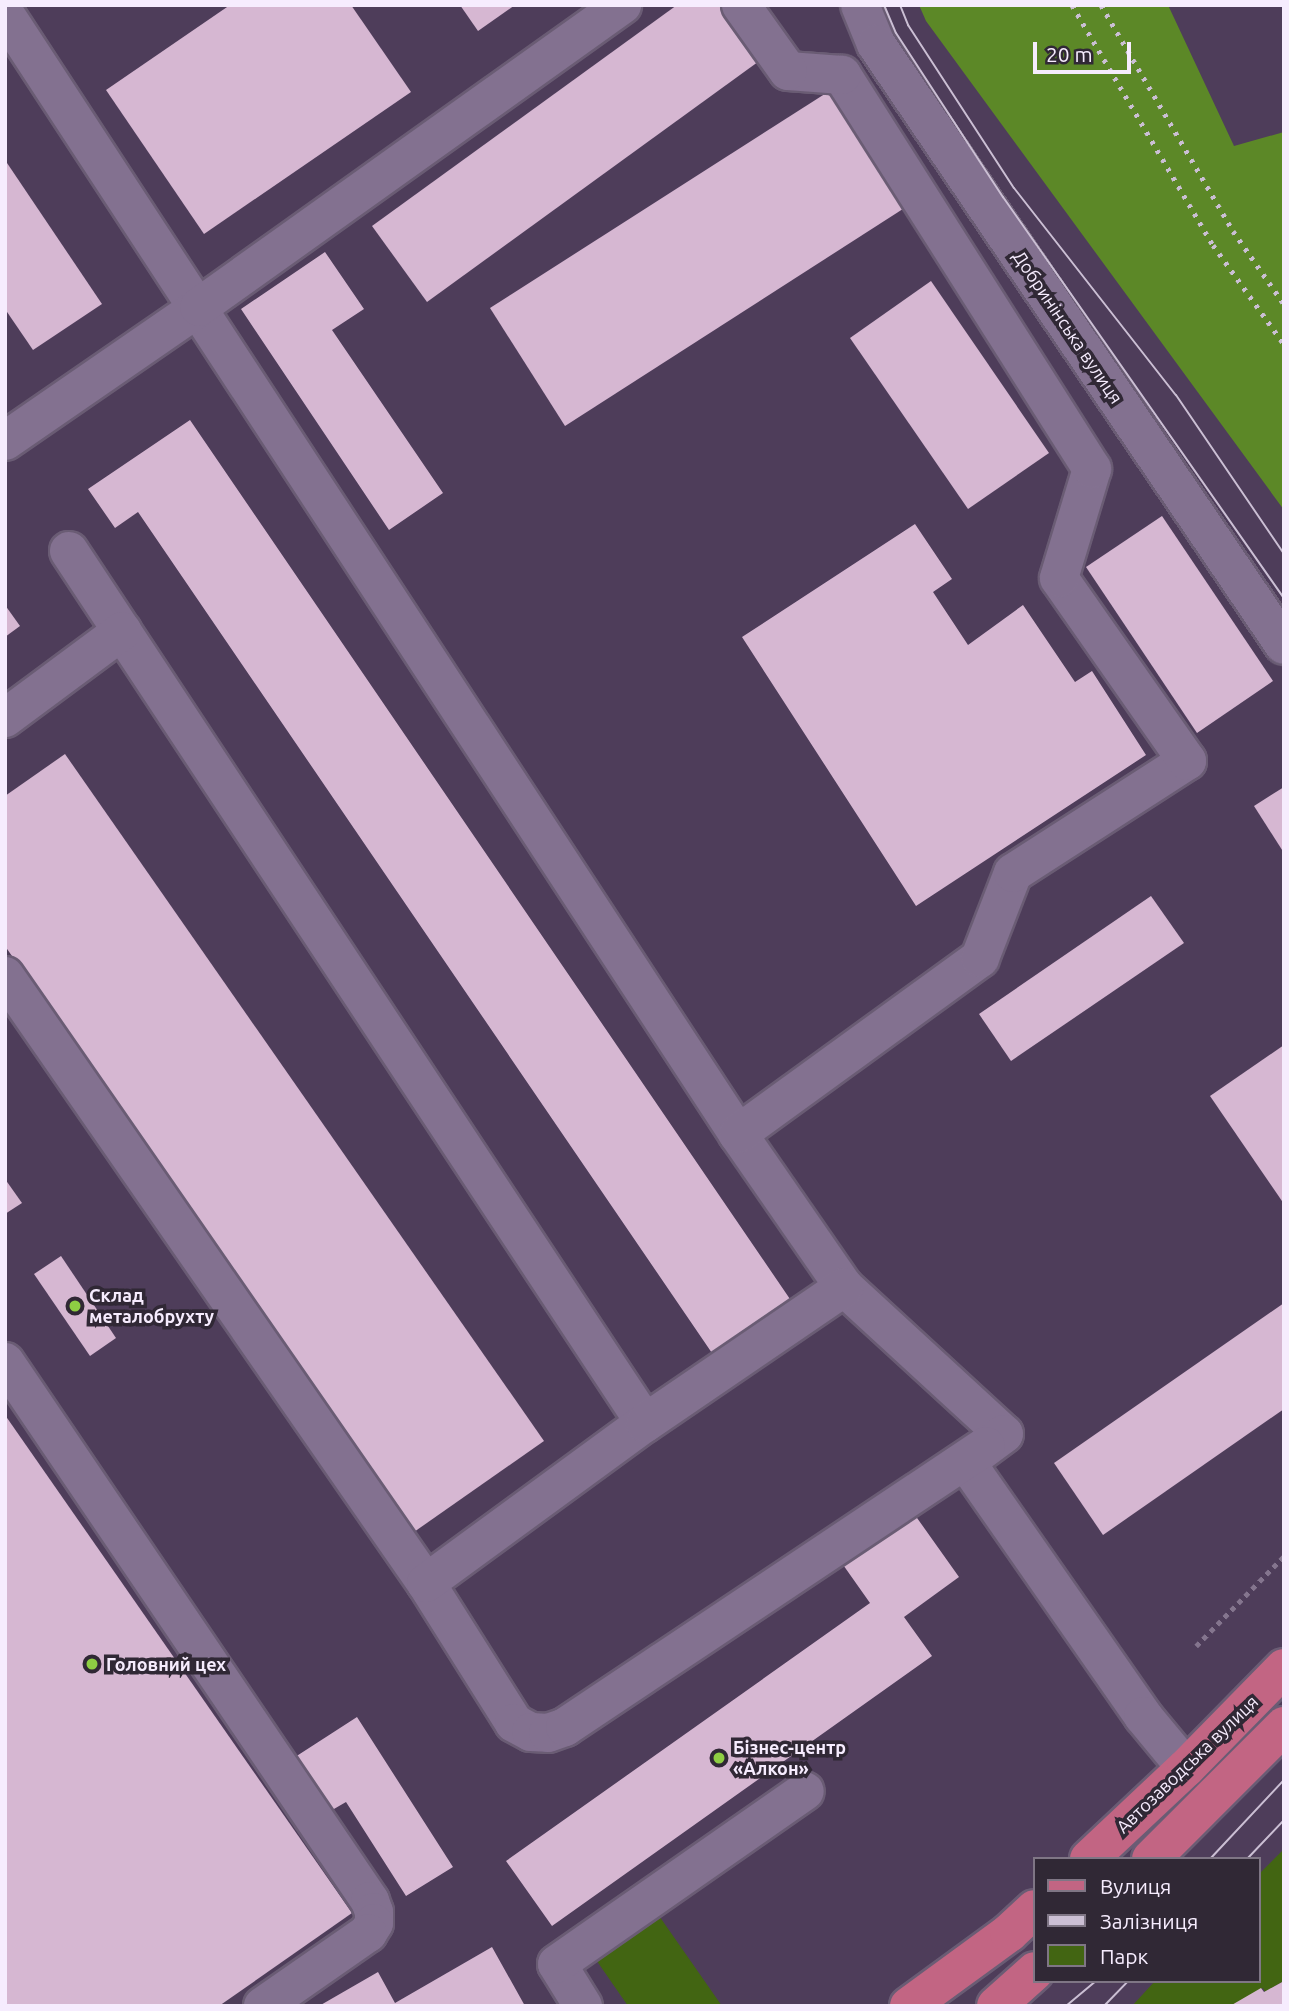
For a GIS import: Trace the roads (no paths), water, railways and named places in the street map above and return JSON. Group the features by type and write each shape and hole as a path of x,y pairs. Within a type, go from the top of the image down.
{"main road":[{"name":"Автозаводська вулиця","path":"1091,1857 1186,1768 1284,1668"},
{"path":"1153,1857 1284,1726"},
{"path":"909,2006 1009,1933 1034,1910"},
{"path":"996,2006 1034,1972"}],"street":[{"path":"5,441 199,307 622,5"},
{"path":"738,1134 980,958 1013,873 1187,761 1059,578 1092,469 842,75 788,71 741,5"},
{"name":"Добринінська вулиця","path":"860,5 876,44 1284,645"},
{"path":"5,14 738,1134 844,1287 1004,1434"},
{"path":"69,551 645,1423"},
{"path":"5,718 122,631"},
{"path":"5,976 426,1583 514,1723 531,1732 548,1733 565,1727 1004,1434"},
{"path":"426,1583 645,1423 844,1287"},
{"path":"5,1362 370,1901 374,1912 368,1933 263,2006"},
{"path":"1004,1434 966,1462 1143,1716 1186,1768"},
{"path":"583,2006 557,1965 805,1791"}],"tram line":[{"path":"884,5 896,33 1003,197 1284,598"},
{"path":"900,5 908,25 1014,188 1176,395 1284,554"},
{"path":"1212,1857 1284,1780"},
{"path":"1249,1857 1284,1820"},
{"path":"1066,2006 1094,1983"},
{"path":"1104,2006 1126,1983"}],"railway":[{"path":"1072,5 1213,245 1284,344"},
{"path":"1101,5 1233,231 1284,304"}],"place":[{"name":"Склад металобрухту","path":"75,1306"},
{"name":"Головний цех","path":"92,1664"},
{"name":"Бізнес-центр «Алкон»","path":"719,1758"}]}
